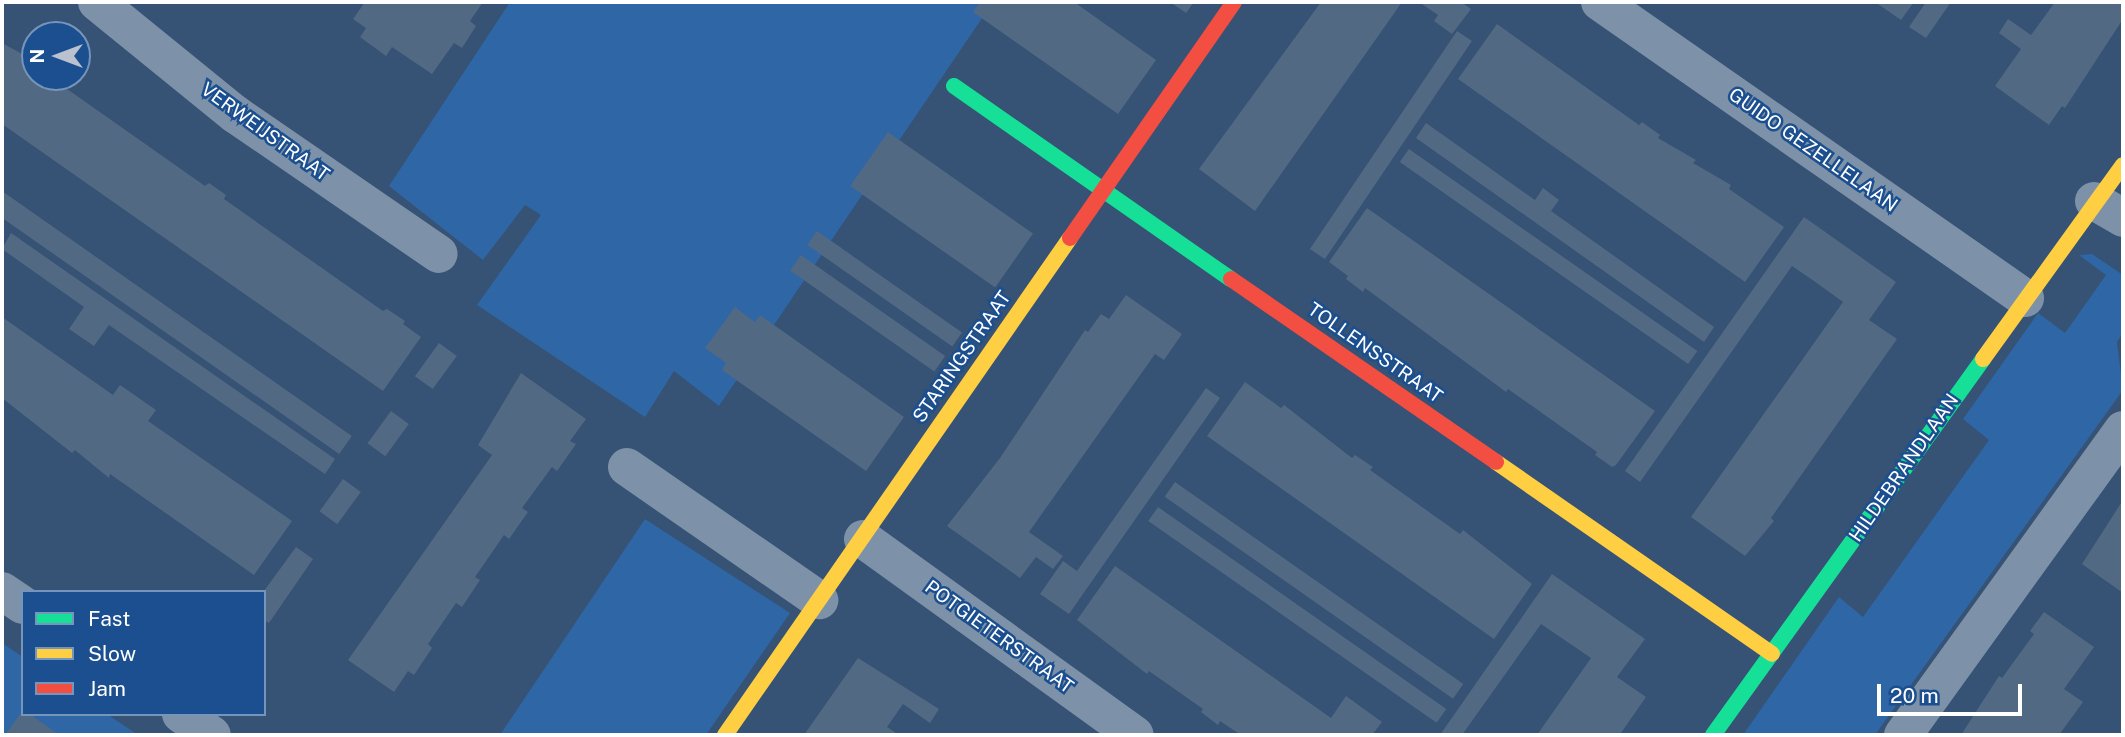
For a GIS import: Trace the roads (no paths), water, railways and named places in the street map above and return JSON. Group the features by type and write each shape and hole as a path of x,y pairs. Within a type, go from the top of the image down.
{"street":[{"name":"VERWEIJSTRAAT","path":"98,2 235,114 439,254"},
{"name":"STARINGSTRAAT","path":"725,735 1234,2"},
{"name":"GUIDO GEZELLELAAN","path":"1600,2 2025,298"},
{"name":"TOLLENSSTRAAT","path":"954,86 1772,654"},
{"name":"HILDEBRANDLAAN","path":"1713,735 2025,298 2109,210 2123,165"},
{"path":"1903,735 2123,430"},
{"path":"627,467 819,600"},
{"name":"POTGIETERSTRAAT","path":"863,538 1135,735"},
{"path":"2,591 21,604"},
{"path":"184,716 212,735"}]}
